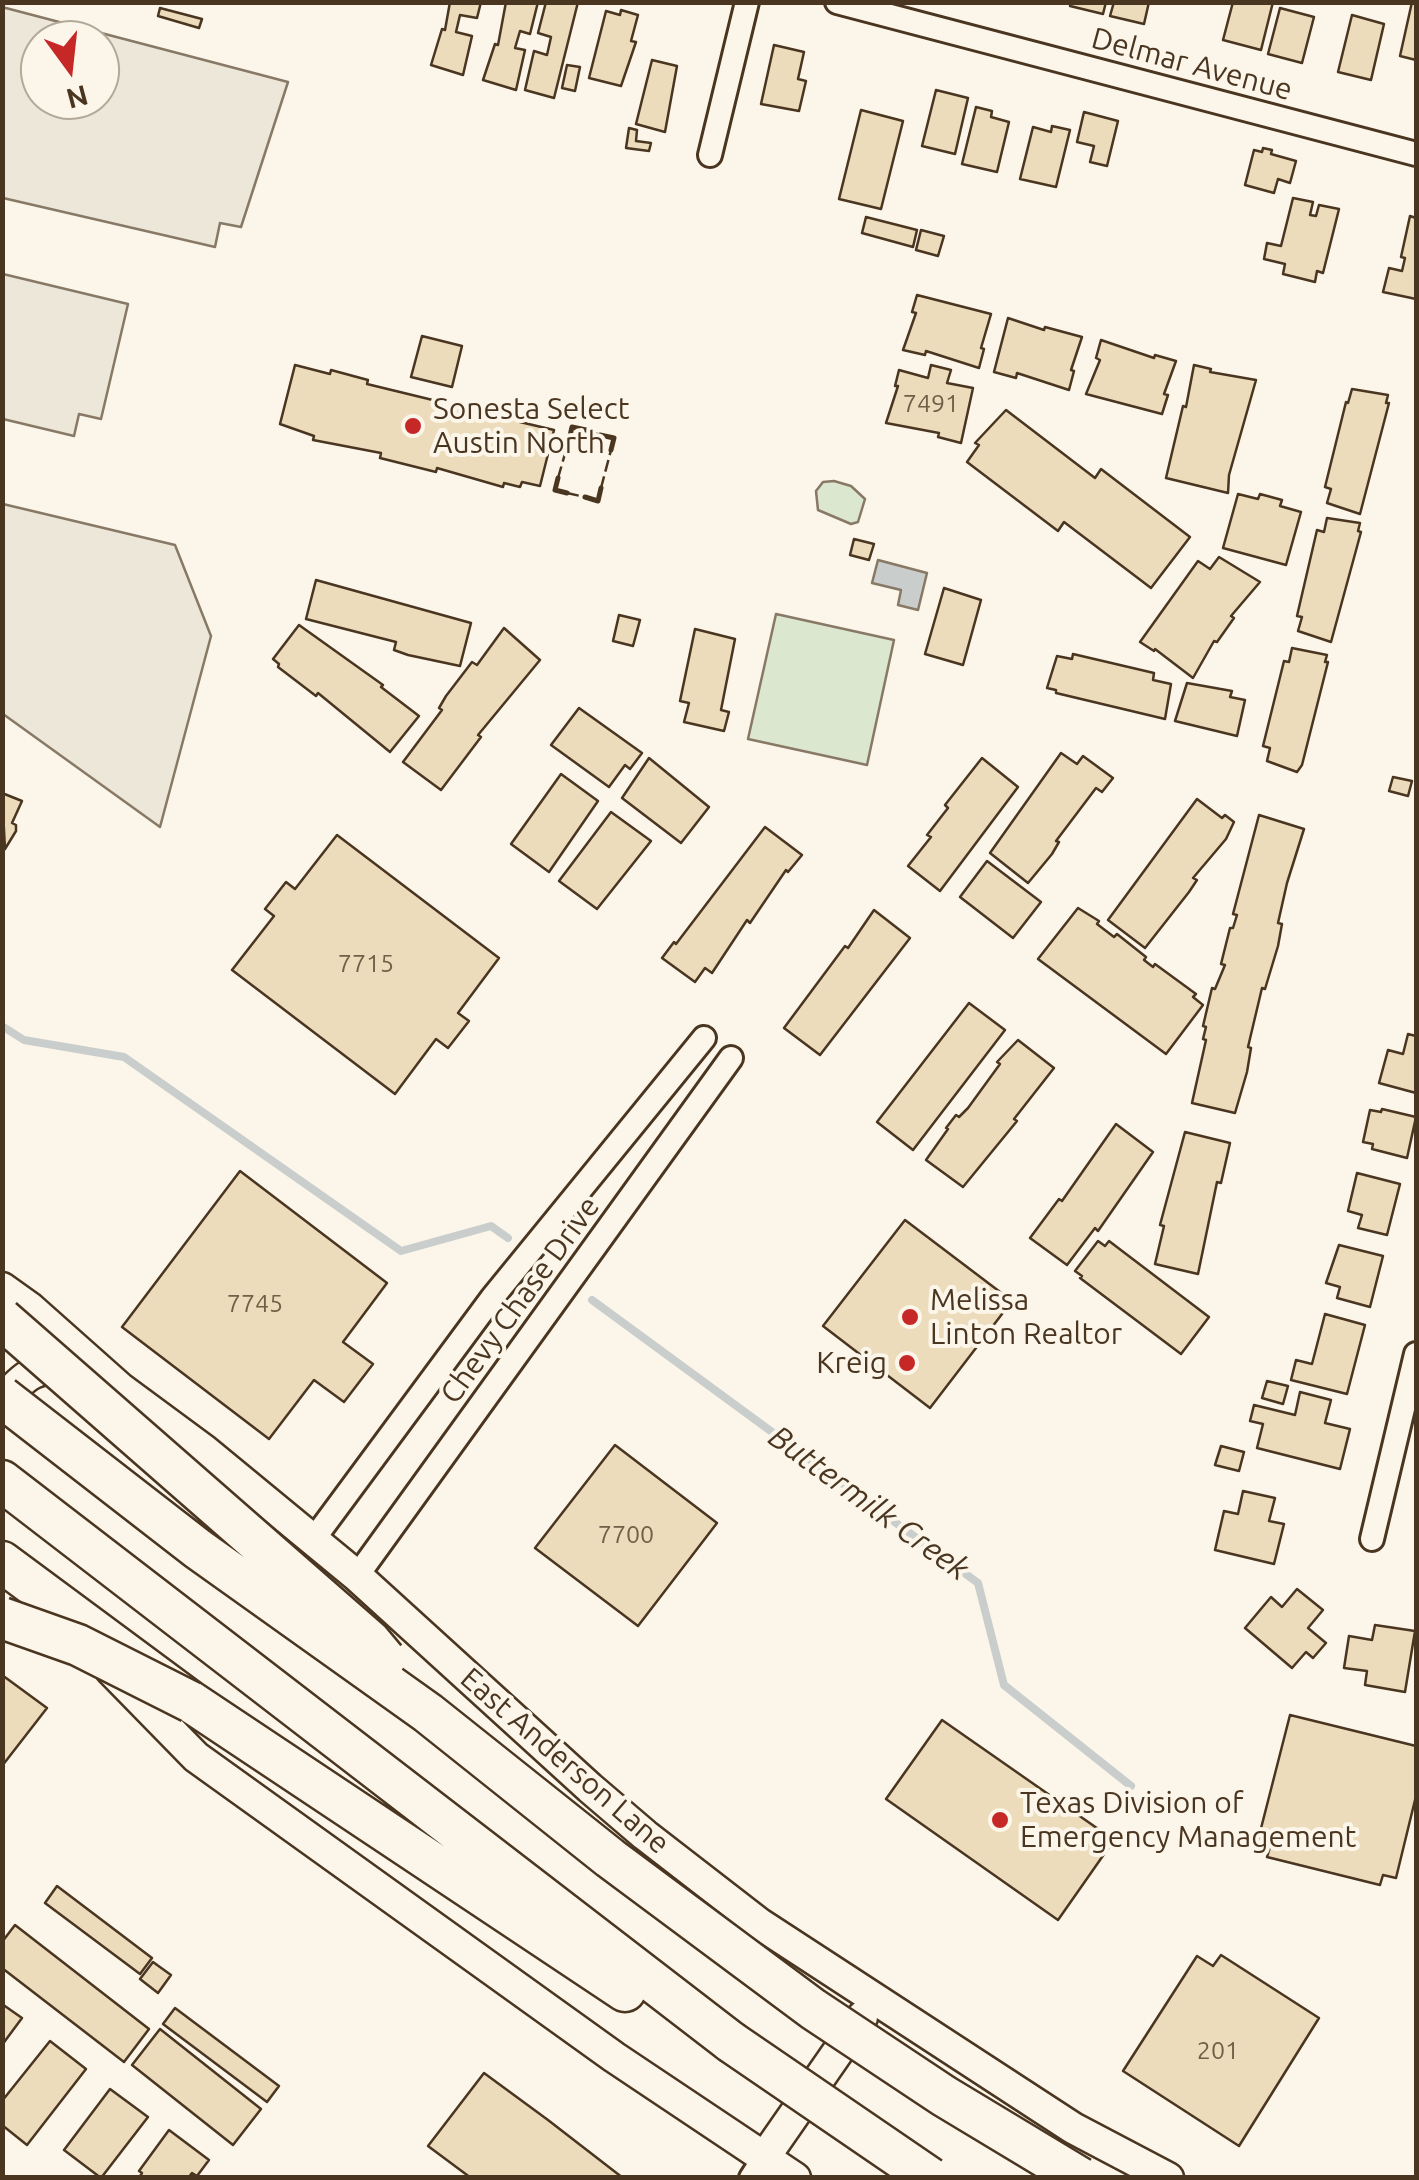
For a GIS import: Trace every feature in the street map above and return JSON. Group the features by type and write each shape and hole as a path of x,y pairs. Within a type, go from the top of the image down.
{"highway":[{"path":"2,1319 370,1641 428,1713"},
{"path":"2,1400 198,1549 428,1713 610,1858 813,2008 944,2096 1080,2178"},
{"path":"2,1481 731,2042 930,2178"},
{"path":"2,1562 192,1702 637,1999 731,2042"},
{"path":"2,1618 78,1645 192,1702"}],"main road":[{"name":"East Anderson Lane","path":"2,1288 120,1388 204,1450 357,1576 646,1836 760,1924 1073,2128 1168,2178"},
{"path":"2,1400 20,1381 44,1366 75,1368 120,1388"},
{"path":"2,1570 41,1599 196,1757 599,2046 757,2168 795,2178"},
{"path":"757,2168 875,1998"}],"street":[{"path":"710,155 747,2"},
{"name":"Delmar Avenue","path":"837,2 1416,154"},
{"name":"Chevy Chase Drive","path":"313,1540 492,1298 704,1038"},
{"name":"Chevy Chase Drive","path":"357,1576 732,1058"},
{"path":"1372,1540 1416,1354"}],"green space":[{"path":"823,482 851,486 865,499 858,522 851,524 818,510 816,491"},
{"path":"776,614 894,640 867,765 748,739"}],"shaded area":[{"path":"2,7 52,20 20,20 20,120 120,120 120,38 288,82 241,227 220,223 215,247 3,198"},
{"path":"3,274 128,304 101,419 79,414 74,436 3,419"},
{"path":"3,504 175,545 211,636 160,827 3,714"},
{"path":"878,560 927,573 918,610 898,605 901,590 872,583"}],"building":[{"path":"450,2 481,2 477,18 460,15 456,32 472,36 463,75 431,65 442,29 445,30"},
{"path":"506,2 538,2 530,34 520,31 515,48 525,50 516,90 483,80 495,44 498,45"},
{"path":"546,2 578,2 554,98 525,90 534,51 547,55 551,37 538,33"},
{"path":"1071,2 1106,2 1103,14 1070,6"},
{"path":"1114,2 1149,2 1144,24 1110,16"},
{"path":"1233,2 1273,2 1261,50 1223,40"},
{"path":"1412,2 1416,2 1416,60 1400,56"},
{"path":"160,8 202,19 199,28 158,16"},
{"path":"1280,8 1314,17 1302,63 1268,54"},
{"path":"621,10 638,15 631,41 636,42 621,86 589,78 606,11 620,15"},
{"path":"1352,15 1384,24 1371,80 1338,72"},
{"path":"774,45 804,52 798,79 806,81 799,111 761,104"},
{"path":"652,60 677,66 665,132 636,124"},
{"path":"567,65 580,67 575,91 562,88"},
{"path":"936,90 968,98 955,154 922,146"},
{"path":"976,107 1009,122 997,172 962,164"},
{"path":"861,110 903,121 881,209 839,199"},
{"path":"1084,112 1118,121 1107,166 1090,162 1094,146 1077,142"},
{"path":"1052,126 1070,130 1056,187 1020,179 1033,127 1051,132"},
{"path":"629,128 637,130 636,141 651,143 649,151 626,148"},
{"path":"1263,148 1296,161 1290,183 1278,179 1274,193 1245,185 1254,150 1262,152"},
{"path":"1293,198 1313,202 1310,215 1316,216 1319,205 1339,209 1323,273 1317,271 1315,282 1283,274 1285,264 1264,259 1267,243 1281,246"},
{"path":"1410,216 1416,218 1416,299 1383,292 1389,268 1402,271 1405,258 1401,257"},
{"path":"866,217 917,230 913,247 862,233"},
{"path":"921,230 944,236 938,256 916,250"},
{"path":"917,295 991,314 979,368 926,351 925,355 903,350 916,313 912,312"},
{"path":"1008,318 1082,337 1069,390 1017,373 1016,378 994,372"},
{"path":"422,336 462,346 452,387 411,377"},
{"path":"1101,340 1154,358 1155,355 1176,361 1164,394 1168,395 1162,414 1086,394 1100,360 1096,358"},
{"name":"Sonesta Select Austin North","path":"295,365 330,374 331,370 368,380 367,384 521,418 520,422 554,430 540,486 522,482 520,487 504,483 503,487 437,468 436,472 380,458 381,453 313,440 314,436 280,424"},
{"path":"931,365 951,370 947,383 973,388 961,443 938,437 939,433 886,423 899,370 928,378"},
{"path":"1194,365 1211,369 1210,372 1256,380 1229,475 1228,493 1166,478"},
{"path":"1352,389 1388,395 1389,403 1360,514 1327,503 1331,489 1325,487"},
{"path":"1006,410 1095,478 1101,469 1190,537 1151,588 1064,522 1058,531 967,462 979,445 975,443"},
{"path":"1238,494 1282,500 1280,506 1301,512 1286,565 1223,548"},
{"path":"1327,518 1360,523 1361,532 1331,642 1298,631 1302,617 1297,616 1317,530 1324,532"},
{"path":"854,539 874,544 869,560 850,555"},
{"path":"1219,557 1260,582 1231,616 1234,618 1214,641 1193,678 1140,642 1198,561 1210,569"},
{"path":"316,580 471,623 460,666 408,655 394,650 396,642 306,619"},
{"path":"944,588 981,600 963,665 925,654"},
{"path":"619,615 640,620 633,646 613,641"},
{"path":"299,625 419,716 390,752 318,693 316,696 278,667 273,659"},
{"path":"504,628 540,660 478,735 481,737 441,790 403,762 442,710 439,708 446,696 472,662 477,665"},
{"path":"695,629 735,639 721,710 729,712 724,731 684,722 689,703 680,701"},
{"path":"1292,648 1327,655 1328,662 1297,772 1267,761 1270,748 1263,746 1284,661 1289,662"},
{"path":"1073,654 1154,673 1153,680 1171,684 1165,719 1047,688 1057,656 1072,659"},
{"path":"1187,683 1232,691 1230,697 1245,700 1237,736 1175,721"},
{"path":"579,708 642,753 630,769 625,765 609,787 551,745"},
{"path":"1061,753 1077,764 1083,756 1113,778 1102,792 1096,788 1028,883 990,853"},
{"path":"649,758 709,807 681,843 622,798"},
{"path":"982,758 1018,787 940,891 908,866 931,837 927,835 948,808 945,805"},
{"path":"561,774 598,801 549,872 511,844"},
{"path":"1393,777 1412,781 1408,796 1389,791"},
{"path":"2,793 22,801 12,823 16,831 5,849"},
{"path":"1197,799 1234,822 1226,839 1193,878 1197,880 1189,892 1145,948 1108,920"},
{"path":"611,812 651,841 597,909 559,881"},
{"path":"1259,815 1304,829 1287,883 1278,923 1282,924 1278,946 1265,989 1262,988 1248,1047 1251,1048 1247,1072 1235,1113 1192,1103 1206,1040 1203,1026 1212,988 1215,989 1225,965 1221,964 1237,915 1233,914"},
{"path":"765,827 802,855 786,870 750,923 747,920 712,973 705,968 695,982 662,958"},
{"path":"337,835 499,958 458,1013 469,1021 448,1048 436,1039 395,1094 232,970 274,916 265,909 286,882 295,889"},
{"path":"987,861 1041,902 1013,938 960,897"},
{"path":"1078,908 1099,921 1097,924 1114,937 1117,934 1153,967 1155,964 1196,994 1193,997 1203,1005 1166,1054 1038,959"},
{"path":"874,910 910,938 820,1055 784,1028"},
{"path":"969,1003 1005,1030 913,1150 877,1122"},
{"path":"1408,1034 1416,1036 1416,1093 1379,1083 1388,1050 1403,1054"},
{"path":"1018,1040 1054,1068 963,1187 926,1160 946,1128 968,1108 1000,1064 997,1062"},
{"path":"1370,1110 1416,1117 1407,1158 1372,1149 1373,1144 1363,1142"},
{"path":"1116,1124 1153,1152 1098,1231 1095,1228 1067,1265 1030,1238 1059,1199 1062,1201"},
{"path":"1185,1132 1230,1143 1221,1183 1217,1182 1198,1274 1155,1264 1164,1226 1160,1225"},
{"path":"240,1171 387,1283 343,1342 373,1364 344,1402 314,1380 269,1439 122,1327"},
{"path":"1357,1173 1400,1184 1387,1235 1358,1228 1362,1215 1348,1211"},
{"path":"905,1220 1012,1301 930,1408 823,1326"},
{"path":"1098,1241 1105,1246 1109,1241 1209,1317 1181,1354 1080,1278 1075,1271"},
{"path":"1339,1245 1383,1256 1370,1307 1337,1298 1340,1287 1326,1283"},
{"path":"1325,1314 1365,1325 1347,1394 1291,1380 1296,1360 1312,1364"},
{"path":"1267,1381 1288,1386 1283,1404 1262,1398"},
{"path":"1300,1392 1331,1400 1325,1423 1350,1429 1340,1469 1257,1448 1263,1424 1250,1421 1254,1405 1295,1415"},
{"path":"615,1445 717,1523 638,1626 535,1548"},
{"path":"1221,1446 1244,1452 1239,1471 1215,1465"},
{"path":"1243,1491 1275,1498 1269,1521 1284,1524 1274,1564 1215,1550 1224,1511 1238,1514"},
{"path":"1297,1589 1323,1610 1308,1628 1326,1643 1313,1658 1306,1652 1292,1668 1245,1628 1271,1597 1282,1607"},
{"path":"1375,1625 1415,1631 1405,1692 1365,1685 1367,1671 1344,1668 1349,1636 1372,1640"},
{"path":"2,1675 47,1708 2,1766"},
{"path":"1290,1715 1416,1746 1416,1796 1396,1878 1383,1875 1380,1885 1267,1857 1270,1847 1257,1844"},
{"name":"Texas Division of Emergency Management","path":"942,1720 1114,1840 1058,1920 886,1799"},
{"path":"57,1886 152,1958 140,1974 45,1903"},
{"path":"15,1925 149,2029 124,2062 2,1968 2,1942"},
{"path":"1221,1955 1319,2018 1239,2146 1123,2071 1197,1956 1213,1966"},
{"path":"153,1962 171,1975 158,1993 140,1979"},
{"path":"2,2004 22,2018 2,2045"},
{"path":"175,2008 279,2086 267,2102 163,2024"},
{"path":"160,2029 261,2109 233,2145 132,2065"},
{"path":"50,2041 86,2069 27,2145 2,2125 2,2101"},
{"path":"484,2073 623,2178 471,2178 428,2146"},
{"path":"110,2089 148,2117 101,2178 64,2150"},
{"path":"169,2130 209,2160 197,2176 192,2173 188,2178 139,2178 139,2171"}],"waterway":[{"name":"Buttermilk Creek","path":"2,1026 24,1040 124,1057 401,1251 491,1226 508,1238"},
{"name":"Buttermilk Creek","path":"592,1300 978,1583 1004,1685 1131,1786"}],"fence":[{"path":"586,430 600,435"},
{"path":"558,478 569,440"},
{"path":"601,488 611,450"},
{"path":"567,493 585,497"}],"wall":[{"path":"569,440 572,427 586,430"},
{"path":"600,435 614,438 611,450"},
{"path":"558,478 555,490 567,493"},
{"path":"585,497 598,501 601,488"}],"place":[{"name":"Sonesta Select Austin North","path":"413,426"},
{"name":"Melissa Linton Realtor","path":"910,1317"},
{"name":"Kreig","path":"907,1363"},
{"name":"Texas Division of Emergency Management","path":"1000,1820"}]}
